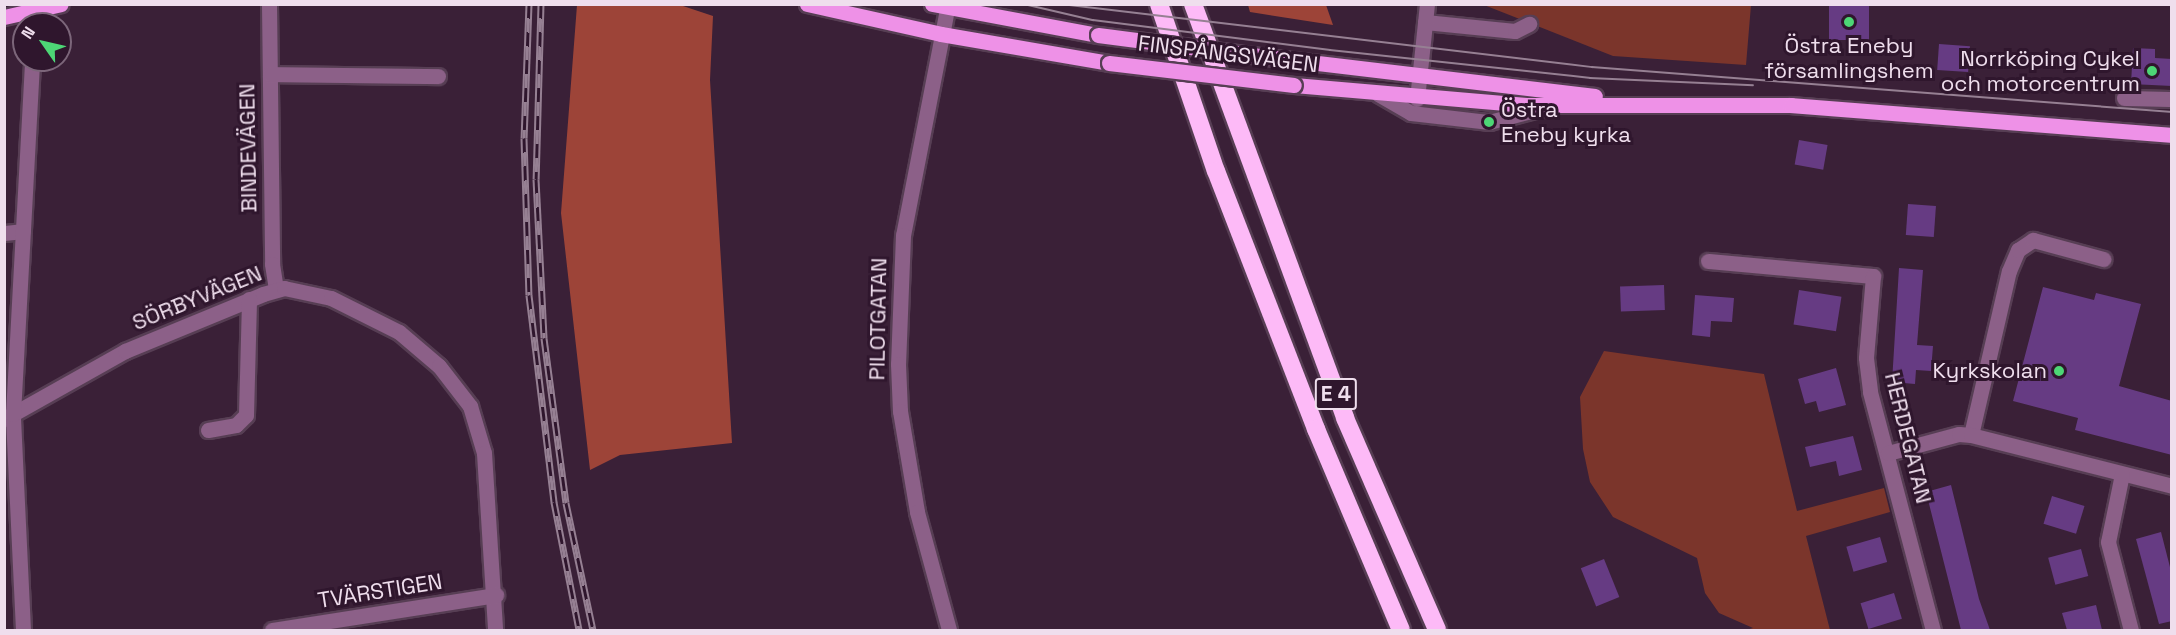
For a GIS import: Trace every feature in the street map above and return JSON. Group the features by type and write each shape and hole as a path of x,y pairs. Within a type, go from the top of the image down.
{"highway":[{"name":"E 4","path":"1159,4 1216,171 1307,408 1401,630"},
{"name":"E 4","path":"1193,4 1345,418 1437,630"}],"main road":[{"path":"44,12 61,4"},
{"name":"FINSPÅNGSVÄGEN","path":"807,4 940,34 1109,63 1418,99 1551,105 1649,103 1791,105 2172,135"},
{"name":"FINSPÅNGSVÄGEN","path":"942,5 1098,34 1649,103"}],"street":[{"name":"BINDEVÄGEN","path":"269,4 272,264 276,290"},
{"path":"1418,99 1427,4"},
{"name":"PILOTGATAN","path":"942,5 940,34 903,235 898,364 900,411 917,512 949,630"},
{"path":"1425,22 1515,31 1529,24"},
{"path":"23,630 9,416 23,231 31,72"},
{"path":"270,74 438,76"},
{"path":"1378,94 1411,113 1489,122 1515,118 1551,105"},
{"path":"2124,98 2172,99"},
{"path":"4,233 23,231"},
{"path":"1971,435 2009,271 2018,250 2033,240 2103,259"},
{"name":"HERDEGATAN","path":"1708,261 1873,276 1866,358 1870,392 1934,630"},
{"name":"SÖRBYVÄGEN","path":"9,416 125,351 249,299 276,290 307,291 331,298 381,321 419,348 456,384 470,405 484,453 496,595 495,630"},
{"path":"208,430 236,425 246,415 249,299"},
{"path":"1888,453 1959,434 1971,435 2172,486"},
{"path":"2122,474 2108,542 2131,630"},
{"name":"TVÄRSTIGEN","path":"272,630 496,595"}],"shaded area":[{"path":"577,5 680,5 713,16 710,80 732,443 620,455 590,470 561,213"},
{"path":"1248,5 1326,5 1333,25 1250,12"},
{"path":"1484,5 1751,5 1746,65 1613,56"},
{"path":"1604,351 1764,374 1797,511 1884,488 1890,512 1806,536 1830,630 1746,630 1753,628 1719,613 1705,593 1697,558 1613,517 1590,482 1583,449 1580,397"}],"building":[{"name":"Östra Eneby församlingshem","path":"1829,4 1869,4 1869,40 1829,40"},
{"path":"1939,44 1970,46 1968,72 1937,70"},
{"name":"Norrköping Cykel och motorcentrum","path":"2133,48 2155,49 2155,58 2172,59 2172,86 2131,84"},
{"path":"1799,140 1828,145 1823,170 1795,165"},
{"path":"1908,204 1936,206 1934,237 1906,235"},
{"path":"1899,268 1923,270 1917,345 1933,346 1931,371 1916,370 1915,384 1892,382"},
{"path":"1664,285 1665,310 1621,312 1620,287"},
{"name":"Kyrkskolan","path":"2043,287 2094,300 2096,293 2141,304 2119,386 2172,401 2172,455 2075,430 2078,418 2013,401"},
{"path":"1799,290 1841,297 1836,331 1794,325"},
{"path":"1695,295 1734,298 1732,322 1711,321 1710,337 1692,335"},
{"path":"1836,368 1846,405 1819,412 1816,401 1805,404 1798,379"},
{"path":"1853,436 1862,470 1839,476 1836,461 1810,467 1805,447"},
{"path":"1951,485 1979,599 1990,630 1961,630 1926,492"},
{"path":"2052,496 2085,506 2076,534 2044,524"},
{"path":"2161,532 2172,575 2172,621 2159,624 2136,539"},
{"path":"1880,537 1887,562 1854,572 1846,547"},
{"path":"2081,549 2088,576 2055,585 2048,558"},
{"path":"1604,559 1619,597 1596,606 1581,568"},
{"path":"1894,593 1902,619 1868,629 1861,603"},
{"path":"2096,605 2102,630 2067,630 2062,613"}],"tram line":[{"path":"1024,4 1093,20 1330,50 1590,78 1753,85"},
{"path":"1061,4 1592,67 2172,112"}],"railway":[{"path":"529,4 524,138 529,295 554,502 579,630"},
{"path":"541,4 536,179 544,338 566,503 593,630"}],"place":[{"name":"Östra Eneby församlingshem","path":"1849,22"},
{"name":"Norrköping Cykel och motorcentrum","path":"2152,71"},
{"name":"Östra Eneby kyrka","path":"1489,122"},
{"name":"Kyrkskolan","path":"2059,371"}]}
